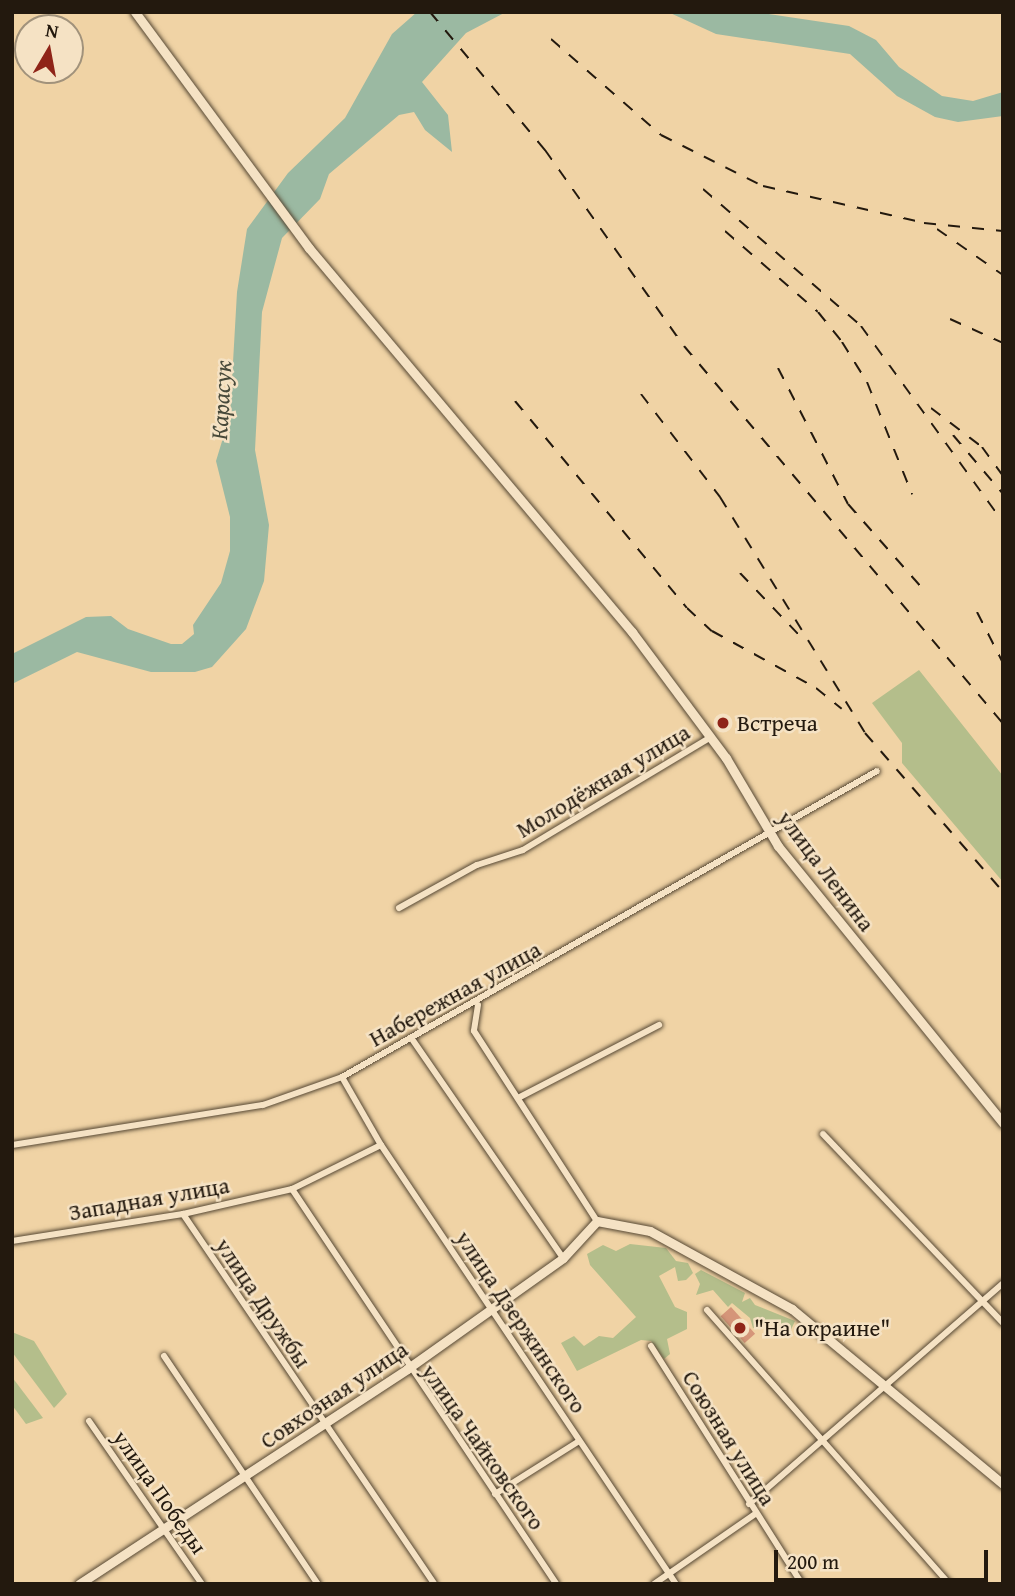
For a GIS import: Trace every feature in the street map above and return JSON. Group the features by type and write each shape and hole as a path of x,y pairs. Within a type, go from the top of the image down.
{"main road":[{"name":"улица Ленина","path":"135,12 254,178 309,248 632,632 711,737 770,833 1003,1123"},
{"name":"Совхозная улица","path":"79,1584 165,1531 407,1369 563,1258 597,1221"},
{"path":"597,1221 650,1231 792,1309 1003,1484"}],"street":[{"name":"Молодёжная улица","path":"399,908 477,864 523,850 711,737"},
{"name":"Набережная улица","path":"12,1145 263,1105 342,1077 479,1004 877,771"},
{"path":"479,1004 474,1031 597,1221"},
{"path":"517,1098 659,1025"},
{"path":"412,1039 563,1258"},
{"name":"улица Дзержинского","path":"342,1077 381,1145 676,1584"},
{"path":"823,1134 1003,1323"},
{"name":"Западная улица","path":"12,1241 183,1214 292,1189 381,1145"},
{"name":"улица Чайковского","path":"292,1189 407,1369 556,1584"},
{"name":"улица Дружбы","path":"183,1214 434,1584"},
{"path":"749,1504 884,1383 1003,1283"},
{"path":"707,1310 820,1443 949,1584"},
{"name":"Союзная улица","path":"651,1346 755,1514 802,1584"},
{"path":"164,1356 318,1584"},
{"name":"улица Победы","path":"89,1421 202,1584"},
{"path":"495,1494 579,1441"},
{"path":"654,1584 755,1514"}],"shaded area":[{"path":"417,12 506,12 466,33 422,82 448,115 452,152 425,130 414,112 399,115 329,174 320,199 282,238 262,312 255,450 269,525 264,581 246,629 212,667 195,672 151,672 77,652 12,684 12,654 86,617 111,616 128,629 171,644 182,644 194,634 193,625 221,583 230,551 230,517 216,461 230,415 237,292 247,229 288,173 345,118 392,34"},
{"path":"668,12 755,12 849,26 876,40 899,67 942,96 973,101 1003,92 1003,116 958,122 935,117 897,96 850,54 716,34"},
{"path":"919,670 1003,776 1003,882 902,763 902,743 872,703"},
{"path":"630,1244 666,1248 676,1261 688,1263 693,1273 686,1280 678,1281 675,1267 659,1276 675,1307 687,1312 687,1329 667,1339 670,1354 664,1359 651,1341 641,1340 577,1371 561,1343 574,1336 584,1346 599,1336 613,1338 636,1317 590,1265 587,1254 603,1245 616,1251"},
{"path":"701,1270 745,1293 742,1302 750,1298 755,1305 795,1321 789,1334 771,1324 753,1328 750,1318 732,1303 728,1307 713,1290 696,1295 700,1284 695,1274"},
{"path":"12,1332 34,1341 67,1394 54,1408 12,1352"},
{"path":"12,1377 43,1418 26,1424 12,1405"}],"building":[{"name":"\"На окраине\"","path":"731,1307 755,1334 745,1343 721,1316"}],"railway":[{"path":"430,12 545,150 684,346 1003,723"},
{"path":"551,39 661,135 763,186 924,223 1003,231"},
{"path":"703,189 861,326 1003,522"},
{"path":"937,229 1003,275"},
{"path":"725,231 818,312 842,342 867,382 912,494"},
{"path":"950,319 1003,343"},
{"path":"778,368 848,504 923,589"},
{"path":"641,394 720,497 865,733 1003,892"},
{"path":"515,401 687,608 712,631 816,688 842,709"},
{"path":"931,408 982,447 1003,476"},
{"path":"953,435 1003,494"},
{"path":"740,573 798,634"},
{"path":"977,612 1003,663"}],"place":[{"name":"Встреча","path":"723,723"},
{"name":"\"На окраине\"","path":"740,1328"}],"water label":[{"name":"Карасук","path":"221,400"}]}
